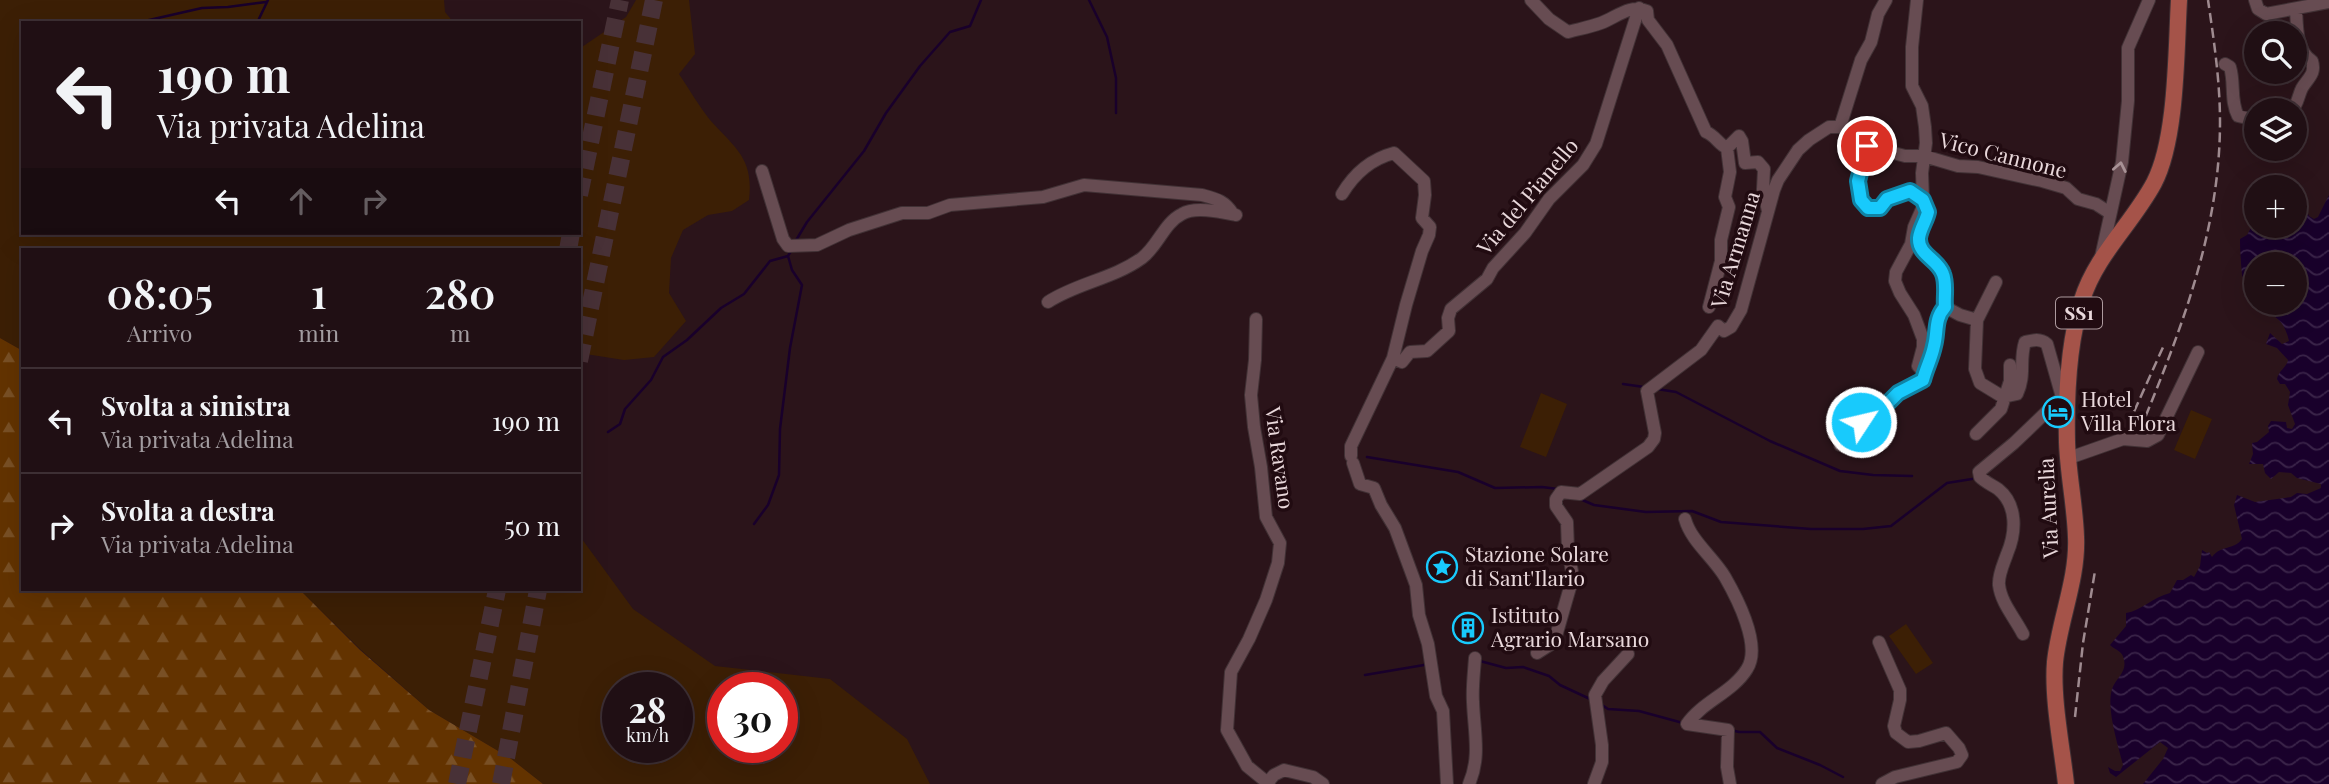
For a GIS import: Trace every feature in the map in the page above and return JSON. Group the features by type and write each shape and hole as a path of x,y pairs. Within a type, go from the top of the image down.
{"main road":[{"name":"Via Aurelia","path":"2066,784 2056,688 2057,646 2077,539 2065,399 2075,329 2082,300 2101,257 2141,206 2166,151 2179,0"}],"street":[{"path":"1531,0 1549,19 1568,32 1603,22 1622,12 1639,8 1647,11 1648,20 1667,45 1706,132 1714,135 1720,145 1727,149"},
{"name":"Via Armanna","path":"1537,653 1551,644 1556,636 1573,577 1567,522 1556,506 1556,499 1561,492 1580,494 1648,447 1655,433 1647,391 1701,351 1718,326 1724,331 1731,327 1741,310 1779,180 1798,150 1829,127 1840,127 1861,60 1871,42 1878,14 1886,0"},
{"path":"1917,0 1912,47 1912,86 1922,106 1925,127 1923,209 1914,227 1911,244 1896,272 1895,281 1914,316 1923,348 1918,366 1926,369"},
{"path":"2101,257 2123,150 2128,101 2128,48 2148,0"},
{"path":"2255,0 2259,9 2266,13 2329,2"},
{"name":"Via del Pianello","path":"1393,358 1402,362 1410,352 1427,351 1449,331 1448,318 1451,309 1487,279 1549,199 1584,165 1596,144 1639,8"},
{"path":"2296,9 2301,47 2314,68 2299,98"},
{"path":"2225,64 2230,67 2233,75 2234,108 2238,116 2244,117"},
{"path":"1727,149 1739,136 1745,163 1758,162 1764,169 1763,189 1768,212"},
{"path":"1840,445 1861,422 1875,416 1898,393 1923,380 1935,344 1939,314 1945,307 1944,275 1941,268 1920,246 1920,233 1928,212 1923,200 1910,191 1887,199 1880,208 1868,208 1861,200 1858,181 1867,146 1905,156 1924,156"},
{"path":"1709,307 1721,261 1721,240 1729,207 1725,197 1730,172 1727,149"},
{"path":"1342,194 1362,169 1381,157 1394,153 1424,181 1425,206 1422,218 1430,227 1429,235 1406,305 1393,358 1352,455 1360,484 1374,488 1395,528 1416,585 1419,615 1428,644 1436,696 1443,711 1447,784"},
{"name":"Vico Cannone","path":"1924,156 2066,188 2078,199 2096,204 2110,213"},
{"path":"762,171 783,239 788,246 798,247 817,245 849,230 894,215 928,213 950,205 1042,197 1084,185 1202,195 1218,199 1228,206 1235,217 1200,210 1183,212 1168,225 1144,257 1122,271 1065,291 1048,302"},
{"path":"1996,282 1977,320 1975,369 1980,383 2003,397 2017,394 2023,381 2022,349 2025,342 2043,340 2047,344 2065,399 1979,471 1980,477 1998,489 2008,500 2012,511 2012,542 1999,583 2003,600 2023,634"},
{"path":"1945,307 1977,320"},
{"name":"Via Ravano","path":"1256,319 1251,395 1254,426 1266,517 1280,543 1278,563 1266,600 1231,672 1227,730 1248,766 1268,783"},
{"path":"2069,458 2123,439 2147,441 2158,435 2198,352"},
{"path":"1976,434 2001,409 2010,382 2010,365"},
{"path":"1685,519 1725,576 1748,624 1751,639 1751,657 1745,672 1687,724 1728,730 1727,767 1730,784"},
{"path":"1879,642 1900,690 1894,726 1896,733 1908,742 1946,733 1962,755 1957,762 1895,777 1882,784"},
{"path":"1594,784 1602,762 1595,695 1603,681 1628,654"},
{"path":"1469,784 1475,769 1477,745 1473,701 1475,658"},
{"path":"1268,783 1274,775 1284,770 1313,777 1323,784"}],"shaded area":[{"path":"0,0 444,0 445,12 452,21 21,21 21,235 581,235 581,48 626,17 636,0 689,0 695,54 679,74 710,120 741,155 749,174 749,200 732,211 708,215 683,230 671,258 669,293 686,321 654,357 624,360 581,353 581,248 21,248 21,350 0,338"},
{"path":"1541,393 1567,404 1546,457 1520,447"},
{"path":"2191,410 2212,419 2195,459 2174,450"},
{"path":"581,538 633,609 715,666 768,672 707,672 707,763 798,763 798,675 830,679 907,739 930,784 543,784 510,758 429,710 361,650 301,591 581,591"},
{"path":"1906,624 1933,663 1916,674 1889,636"}],"green space":[{"path":"0,338 21,350 21,591 301,591 360,650 429,710 510,758 543,784 0,784"}],"water":[{"path":"2329,195 2329,784 2143,784 2163,759 2168,748 2160,742 2116,777 2110,773 2108,767 2120,771 2123,765 2110,706 2112,689 2125,664 2122,655 2110,645 2126,626 2126,613 2170,593 2177,580 2191,575 2194,577 2200,566 2202,550 2209,552 2212,557 2220,550 2239,543 2242,539 2234,505 2237,495 2255,502 2291,497 2297,493 2307,494 2321,488 2321,484 2297,478 2291,473 2279,472 2271,479 2265,473 2263,464 2249,464 2253,454 2252,443 2269,432 2271,421 2286,422 2287,428 2292,429 2295,424 2288,405 2290,392 2285,384 2280,384 2277,379 2288,360 2277,348 2266,344 2270,333 2282,344 2289,341 2284,326 2272,315 2307,315 2307,252 2244,252 2244,279 2240,239 2244,237 2307,238 2307,212 2314,219 2318,217"}],"waterway":[{"path":"258,21 268,0"},
{"path":"795,242 807,222 864,151 886,113 920,66 950,32 970,26 981,0"},
{"path":"1089,0 1107,37 1116,78 1116,113"},
{"path":"145,21 202,8 266,2"},
{"path":"608,432 620,424 625,409 651,380 663,357 687,340 721,308 744,294 770,261 788,256 791,251"},
{"path":"754,524 768,505 779,475 780,429 790,348 802,285 792,270 788,256"},
{"path":"1623,384 1644,387"},
{"path":"1657,389 1676,392 1770,441 1840,471 1912,476"},
{"path":"1367,457 1458,472 1495,488 1558,489"},
{"path":"1580,499 1594,505 1646,512 1692,511 1721,522 1811,529 1863,529 1891,526 1947,483 1972,479"},
{"path":"1480,661 1506,668 1523,667 1549,676 1560,685 1590,699"},
{"path":"1365,675 1424,665"},
{"path":"1602,705 1608,709 1639,711 1683,723"},
{"path":"1731,730 1760,732 1777,748 1843,777"}],"tunnel":[{"path":"581,185 620,0"},
{"path":"581,351 654,0"},
{"path":"568,248 571,235"},
{"path":"457,784 497,591"},
{"path":"501,784 538,591"}],"railway":[{"path":"2140,430 2183,317 2205,241 2213,202 2220,107 2208,0"},
{"path":"2128,425 2164,345"},
{"path":"2075,717 2083,643 2095,571"}],"place":[{"name":"Hotel Villa Flora","path":"2058,412"},
{"name":"Stazione Solare di Sant'Ilario","path":"1442,567"},
{"name":"Istituto Agrario Marsano","path":"1468,628"}],"route":[{"path":"1861,422 1875,416 1898,393 1923,380 1935,344 1939,314 1945,307 1944,275 1941,268 1920,246 1920,233 1928,212 1923,200 1908,191 1887,199 1880,208 1874,210 1861,200 1858,176 1867,146"}]}
